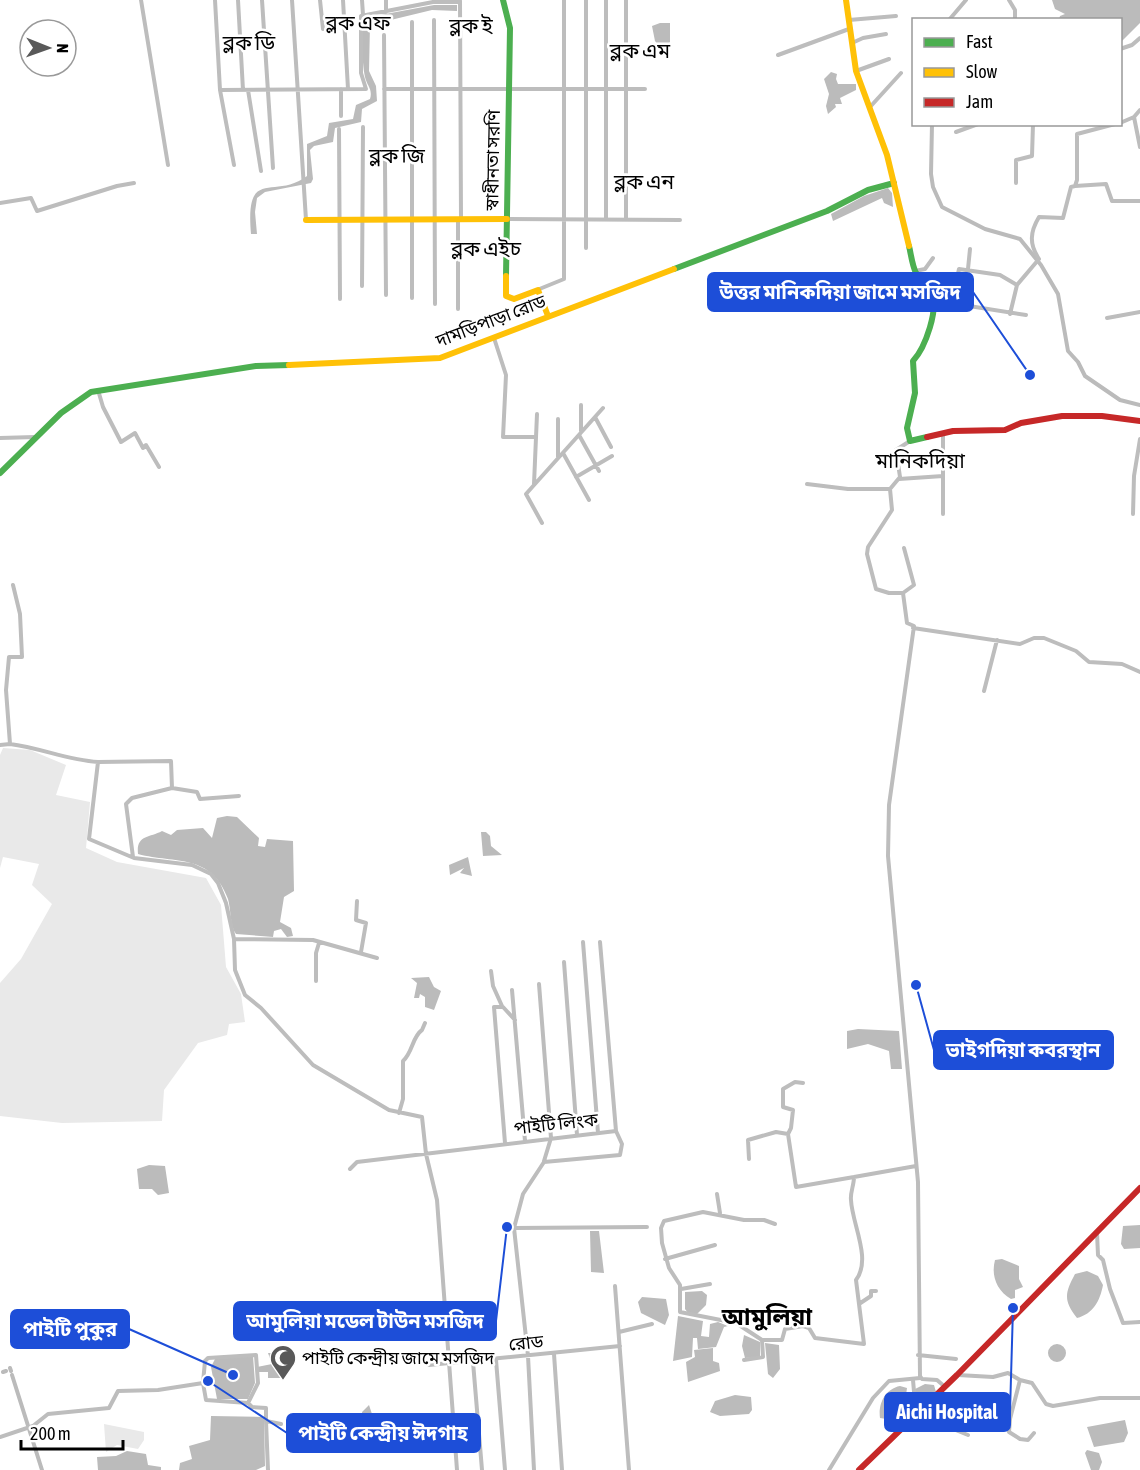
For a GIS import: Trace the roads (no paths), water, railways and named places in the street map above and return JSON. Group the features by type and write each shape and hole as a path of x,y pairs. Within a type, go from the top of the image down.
{"main road":[{"name":"স্বাধীনতা সরণি","path":"503,0 510,24 506,296 514,299 537,290"},
{"path":"846,0 856,72 887,155 915,271 931,292 934,302 927,337 921,352 913,361 915,393 907,428 910,441 943,433 1005,430 1021,423 1062,417 1102,416 1140,422"},
{"name":"দামড়িপাড়া রোড","path":"0,473 35,437 82,396 98,390 256,366 431,360 451,355 827,211 868,190 894,183"},
{"path":"306,220 507,219"},
{"path":"537,290 548,316"},
{"path":"859,1470 957,1375 1140,1188"}],"street":[{"path":"141,0 168,165"},
{"path":"215,0 220,90 234,165"},
{"path":"238,0 246,90 261,171"},
{"path":"262,0 273,168"},
{"path":"292,0 306,220"},
{"path":"320,0 323,29"},
{"path":"343,0 348,89"},
{"path":"220,90 366,89 361,73 362,0"},
{"path":"386,0 386,12"},
{"path":"537,290 564,279 564,0"},
{"path":"586,0 586,248"},
{"path":"606,0 606,219"},
{"path":"626,0 626,219"},
{"path":"1009,0 1015,10 1015,18"},
{"path":"363,15 433,2 460,1 458,309"},
{"path":"848,20 896,16"},
{"path":"434,20 435,304"},
{"path":"412,22 412,298"},
{"path":"778,55 849,29"},
{"path":"851,43 863,38 886,34"},
{"path":"384,35 386,295"},
{"path":"1122,49 1140,38"},
{"path":"856,72 890,58"},
{"path":"869,108 901,73"},
{"path":"341,89 341,116"},
{"path":"384,89 645,89"},
{"path":"1122,122 1134,117 1140,110"},
{"path":"1134,117 1140,147"},
{"path":"956,132 972,126"},
{"path":"1016,183 1016,160 1032,156 1034,126"},
{"path":"1075,186 1077,134 1107,126"},
{"path":"362,286 363,127"},
{"path":"339,129 340,298"},
{"path":"0,203 31,198 37,211 117,186 134,183"},
{"path":"1010,314 1017,285 1039,259 1031,237 1036,223 1039,217 1064,218 1071,187 1106,184 1112,201 1140,201"},
{"path":"507,219 680,220"},
{"path":"968,269 970,249"},
{"path":"915,271 925,269 933,258"},
{"path":"953,296 959,269 1000,275 1017,285"},
{"path":"969,306 1026,315"},
{"path":"1107,318 1140,312"},
{"path":"494,338 506,375 503,436 536,437"},
{"path":"98,390 103,407 121,442 135,433 159,467"},
{"path":"581,405 580,434 599,471"},
{"path":"542,523 526,494 603,408"},
{"path":"534,484 537,414"},
{"path":"595,417 611,447"},
{"path":"558,418 558,458"},
{"path":"943,433 943,514"},
{"path":"0,438 35,437"},
{"path":"1134,514 1134,476 1140,439"},
{"path":"899,479 896,451 910,441"},
{"path":"563,453 589,500"},
{"path":"576,477 612,456"},
{"path":"904,548 914,585 903,593 889,593 876,589 867,549 892,510 890,489 899,479 944,476"},
{"path":"807,484 848,489 890,489"},
{"path":"10,744 6,690 9,657 22,657 23,647 13,585"},
{"path":"903,593 907,623 914,628 1020,644 1034,638 1044,638 1076,651 1089,662 1122,664 1140,672"},
{"path":"914,628 887,830 916,1166 920,1256 918,1355 920,1378"},
{"path":"984,691 997,640"},
{"path":"0,745 37,747 71,760 171,761 172,788"},
{"path":"98,762 89,839 133,857 192,865 211,874 221,889 234,939 236,970 244,995 261,1008 313,1065 368,1100 399,1113 422,1117 426,1154 437,1200 457,1470"},
{"path":"133,857 126,804 132,798 172,788 197,792 200,799 239,796"},
{"path":"357,901 356,920 366,923 362,952"},
{"path":"234,939 303,939 362,952 377,958"},
{"path":"583,942 598,1133"},
{"name":"পাইটি লিংক","path":"350,1169 357,1162 616,1131 600,942"},
{"path":"316,981 316,953 319,943"},
{"path":"564,962 577,1136"},
{"path":"491,971 493,986 503,1007 515,1020"},
{"path":"534,1470 528,1356 514,1228 523,1194 544,1162 551,1137 539,984"},
{"path":"513,990 525,1141"},
{"path":"503,1007 494,1007 505,1143"},
{"path":"399,1113 403,1099 402,1061 408,1056 416,1034 422,1030 425,1023"},
{"path":"803,1083 795,1082 783,1089 783,1107 793,1110 788,1134 796,1186 916,1166"},
{"path":"544,1162 620,1155 622,1144 616,1131"},
{"path":"749,1159 748,1140 776,1132 788,1134"},
{"path":"775,1224 764,1220 744,1220 703,1212 664,1221 661,1228 665,1258 681,1289 680,1312 736,1323 762,1340 782,1340 785,1329 803,1326 809,1328 815,1338 864,1344 856,1281 861,1273 860,1240 850,1196 855,1177"},
{"path":"717,1194 720,1214"},
{"path":"514,1228 647,1227"},
{"path":"1097,1233 1098,1255 1103,1260 1110,1289 1123,1323 1140,1322"},
{"path":"665,1258 715,1245"},
{"path":"681,1289 710,1284"},
{"path":"615,1286 629,1470"},
{"path":"860,1304 871,1296 871,1291 876,1291"},
{"path":"618,1332 652,1324"},
{"path":"744,1360 763,1357 762,1340"},
{"name":"রোড","path":"429,1365 620,1346"},
{"name":"রোড","path":"554,1354 562,1470"},
{"path":"248,1403 258,1383 256,1355 208,1358 205,1361 203,1383 206,1400 248,1403 252,1407 266,1408 268,1470"},
{"path":"918,1355 956,1359"},
{"path":"496,1360 505,1470"},
{"path":"473,1362 482,1470"},
{"path":"957,1375 993,1377 1008,1373 1020,1380 1032,1383 1046,1404 1053,1406 1100,1398 1140,1398"},
{"path":"829,1470 873,1398 889,1381 897,1378 913,1380 920,1378 937,1380 945,1387"},
{"path":"913,1380 915,1403"},
{"path":"1020,1380 1009,1432 1020,1439 1028,1440 1034,1432"},
{"path":"0,1437 33,1426 48,1414 108,1408 118,1390 158,1390 203,1383"},
{"path":"916,1413 968,1435"},
{"path":"266,1421 280,1424"}],"waterway":[{"path":"951,18 966,0"},
{"path":"932,126 931,174 933,187 942,207 985,229 1020,239 1041,265 1058,294 1068,351 1078,362 1085,376 1120,400 1140,405"},
{"path":"12,1375 42,1470"}],"place":[{"name":"উত্তর মানিকদিয়া জামে মসজিদ","path":"1030,375"},
{"name":"ভাইগদিয়া কবরস্থান","path":"916,985"},
{"name":"আমুলিয়া মডেল টাউন মসজিদ","path":"507,1227"},
{"name":"Aichi Hospital","path":"1013,1308"},
{"name":"পাইটি পুকুর","path":"233,1375"},
{"name":"পাইটি কেন্দ্রীয় ঈদগাহ","path":"208,1381"},
{"name":"পাইটি কেন্দ্রীয় জামে মসজিদ","path":"283,1381"}],"district":[{"name":"ব্লক এফ","path":"358,23"},
{"name":"ব্লক ই","path":"471,26"},
{"name":"ব্লক ডি","path":"249,43"},
{"name":"ব্লক এম","path":"640,51"},
{"name":"ব্লক জি","path":"397,156"},
{"name":"ব্লক এন","path":"644,182"},
{"name":"ব্লক এইচ","path":"486,249"},
{"name":"মানিকদিয়া","path":"920,461"},
{"name":"আমুলিয়া","path":"767,1317"}]}
